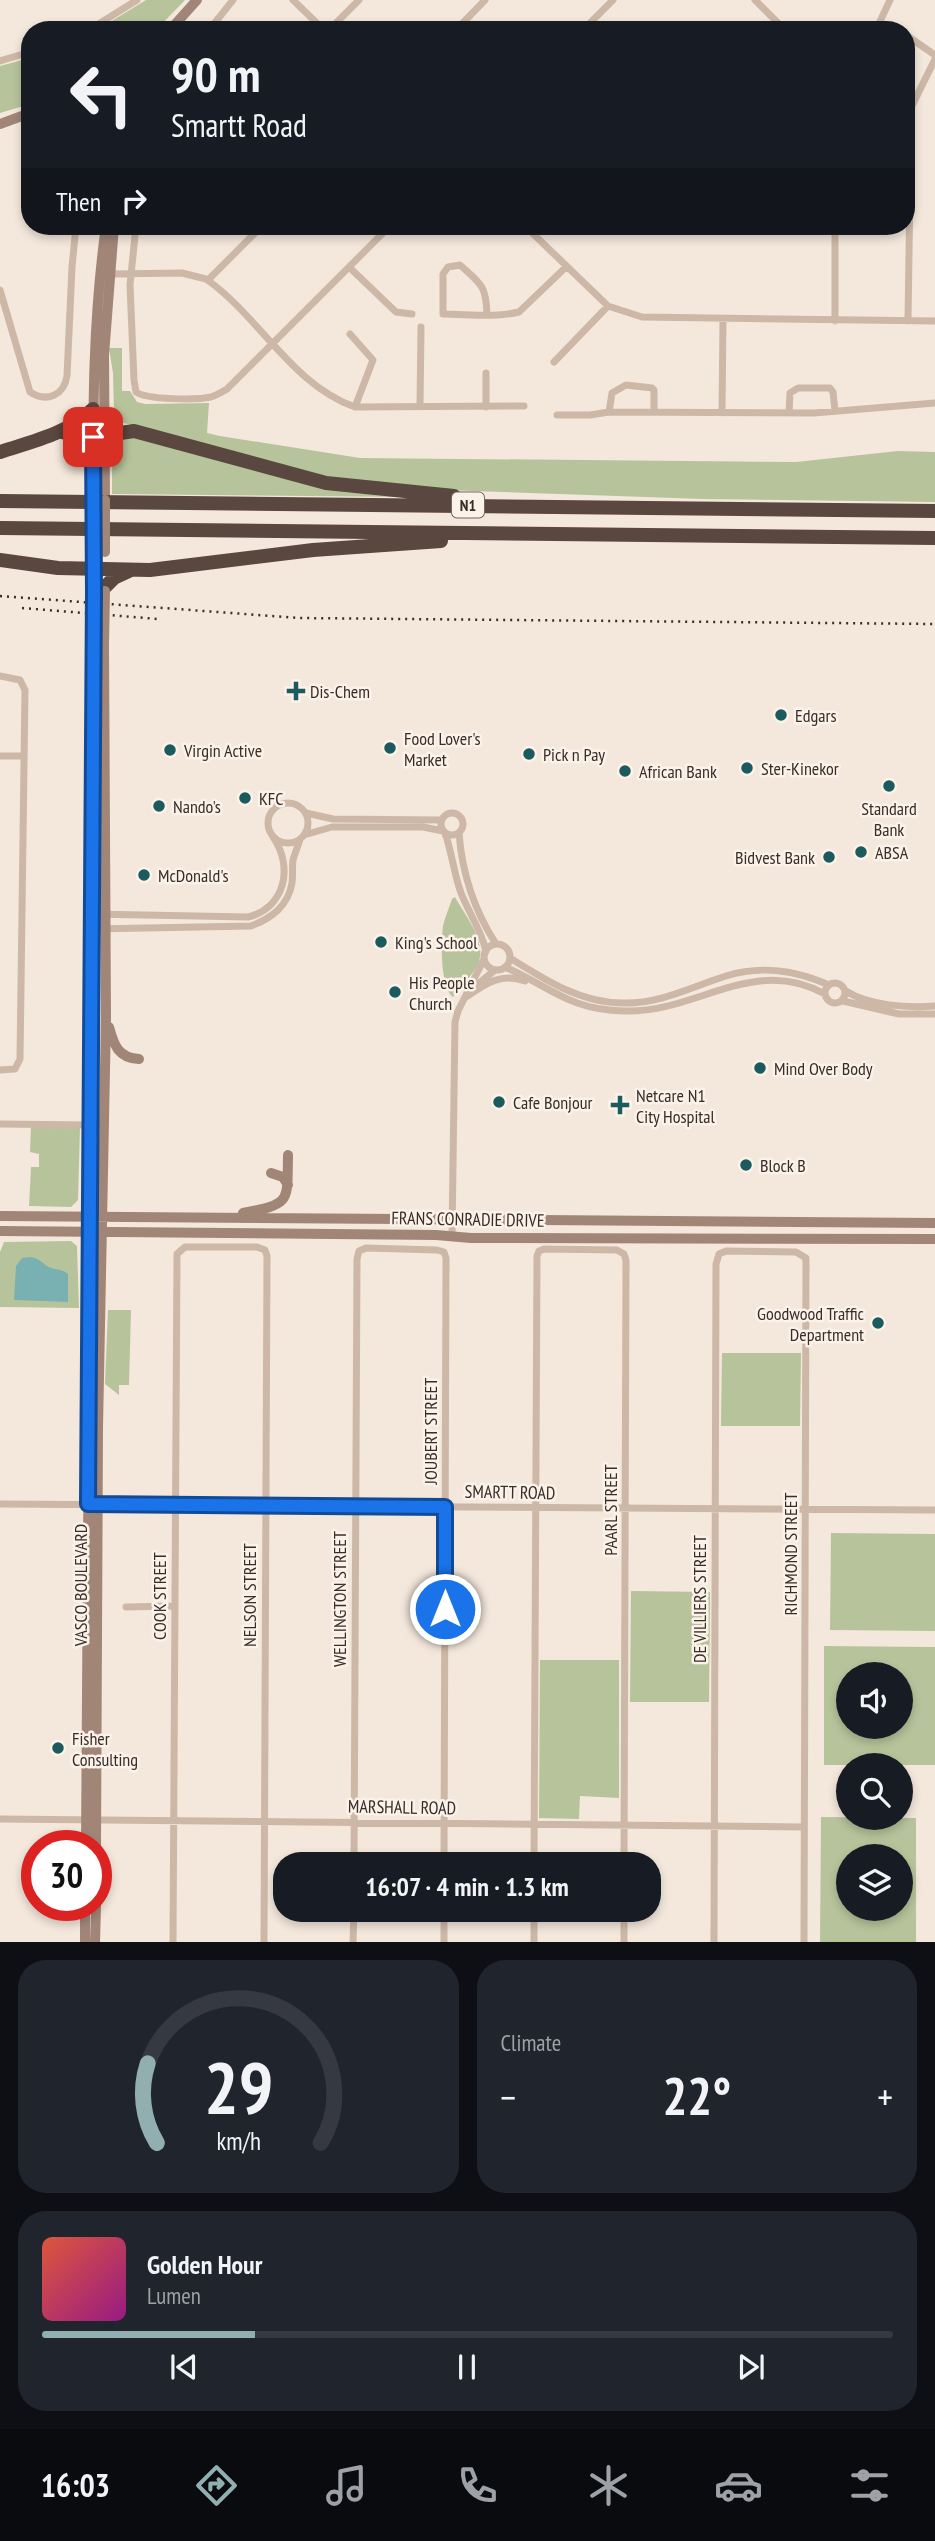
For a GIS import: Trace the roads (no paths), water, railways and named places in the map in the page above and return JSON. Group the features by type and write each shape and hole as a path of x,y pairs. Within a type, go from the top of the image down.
{"highway":[{"path":"0,452 62,432 93,409"},
{"path":"62,432 99,436 134,431 326,483 388,491 470,497 768,508"},
{"name":"N1","path":"0,501 935,511"},
{"name":"N1","path":"0,528 935,538"},
{"path":"0,560 58,568 131,570 313,550 522,533"},
{"path":"101,590 114,578 131,570"}],"main road":[{"path":"178,21 197,0"},
{"path":"3,122 21,116"},
{"path":"99,436 93,409 94,342 105,235"},
{"path":"99,436 113,235"},
{"name":"VASCO BOULEVARD","path":"89,1830 93,1504 89,1217 92,914 101,590 99,436"},
{"name":"VASCO BOULEVARD","path":"93,1504 103,1232 106,1018 99,645"},
{"path":"106,1018 117,1051 126,1057 139,1059"},
{"path":"219,1218 275,1207 285,1198 288,1155"},
{"path":"271,1173 283,1177 288,1185"},
{"name":"FRANS CONRADIE DRIVE","path":"0,1216 935,1223"},
{"name":"FRANS CONRADIE DRIVE","path":"0,1231 935,1240"},
{"name":"VASCO BOULEVARD","path":"91,1820 93,1830"},
{"path":"85,1921 85,1942"},
{"path":"95,1942 96,1921"}],"street":[{"path":"103,21 137,0"},
{"path":"216,21 233,0"},
{"path":"293,0 317,21"},
{"path":"337,21 359,0"},
{"path":"465,21 485,0"},
{"path":"592,21 612,0"},
{"path":"755,0 776,21"},
{"path":"880,21 890,0"},
{"path":"915,43 935,57 915,99"},
{"path":"0,61 21,55"},
{"path":"0,290 30,392 45,398 57,394 66,384 68,376 75,235"},
{"path":"135,235 131,274 135,388 139,395 148,397 214,396 227,389 381,235"},
{"path":"208,280 253,235"},
{"path":"534,235 608,306 642,317 935,321"},
{"path":"835,235 835,321"},
{"path":"908,321 909,235"},
{"path":"487,314 483,286 460,265 448,267 443,274 443,314 487,314 519,312 566,267"},
{"path":"349,267 396,312 412,314"},
{"path":"98,286 103,277 110,273 188,274 208,280 311,381 333,398 355,407 524,406"},
{"path":"554,362 608,306"},
{"path":"722,413 723,320"},
{"path":"420,406 421,327"},
{"path":"350,334 373,360 355,407"},
{"path":"486,373 486,407"},
{"path":"609,412 612,393 625,385 652,388 654,412"},
{"path":"789,413 790,393 798,388 830,388 835,411"},
{"path":"557,415 609,412 789,413 935,403"},
{"path":"0,677 14,677 24,684 20,1059 15,1069 0,1070"},
{"path":"0,756 23,756"},
{"path":"92,914 258,915 275,902 281,893 284,880 284,859 269,830 267,820 279,804 292,803 306,813 333,819 441,820 449,813 459,815 463,825 459,833 460,849 469,890 496,944 506,948 510,958 545,980 571,992 621,1003 673,996 726,976 764,969 798,972 829,985 840,984 846,991 860,998 935,1006"},
{"path":"92,929 251,926 263,921 274,914 288,896 293,861 308,824 306,813"},
{"path":"441,820 461,892 482,937 488,966 495,970"},
{"path":"273,837 290,843 332,827 423,827 452,835 459,833"},
{"path":"452,1236 455,1034 458,1011 485,955 496,944"},
{"path":"465,998 484,977 505,967 510,958"},
{"path":"505,967 565,1000 621,1012 664,1009 727,986 758,980 807,984 825,993 831,1003 843,1000 890,1013 935,1014"},
{"path":"465,998 488,982 508,977 541,987"},
{"path":"825,993 829,985"},
{"path":"843,1000 846,991"},
{"path":"0,1124 90,1125"},
{"name":"NELSON STREET","path":"179,1250 185,1247 257,1248 266,1254 264,1942"},
{"name":"JOUBERT STREET","path":"359,1251 366,1248 441,1250 445,1255 444,1852"},
{"name":"PAARL STREET","path":"535,1508 538,1253 544,1249 617,1251 626,1257 624,1852"},
{"name":"COOK STREET","path":"173,1942 179,1250"},
{"name":"WELLINGTON STREET","path":"354,1852 356,1259 359,1251"},
{"name":"RICHMOND STREET","path":"717,1256 726,1251 796,1252 806,1258 804,1942"},
{"name":"DE VILLIERS STREET","path":"714,1942 717,1256"},
{"name":"SMARTT ROAD","path":"0,1504 935,1510"},
{"path":"534,1852 535,1508"},
{"path":"126,1607 175,1606"},
{"name":"MARSHALL ROAD","path":"0,1819 804,1827"},
{"path":"354,1922 354,1942"},
{"path":"444,1922 444,1942"},
{"path":"534,1922 534,1942"},
{"path":"624,1922 624,1942"}],"water":[{"path":"30,1257 68,1274 68,1302 14,1300 16,1266 22,1258"}],"railway":[{"path":"0,596 299,618 935,624"},
{"path":"22,608 158,619"}],"place":[{"name":"Dis-Chem","path":"296,691"},
{"name":"Edgars","path":"781,715"},
{"name":"Food Lover's Market","path":"390,748"},
{"name":"Virgin Active","path":"170,750"},
{"name":"Pick n Pay","path":"529,754"},
{"name":"Ster-Kinekor","path":"747,768"},
{"name":"African Bank","path":"625,771"},
{"name":"Standard Bank","path":"889,786"},
{"name":"KFC","path":"245,798"},
{"name":"Nando's","path":"159,806"},
{"name":"ABSA","path":"861,852"},
{"name":"Bidvest Bank","path":"829,857"},
{"name":"McDonald's","path":"144,875"},
{"name":"King's School","path":"381,942"},
{"name":"His People Church","path":"395,992"},
{"name":"Mind Over Body","path":"760,1068"},
{"name":"Cafe Bonjour","path":"499,1102"},
{"name":"Netcare N1 City Hospital","path":"620,1105"},
{"name":"Block B","path":"746,1165"},
{"name":"Goodwood Traffic Department","path":"878,1323"},
{"name":"Fisher Consulting","path":"58,1748"}]}
